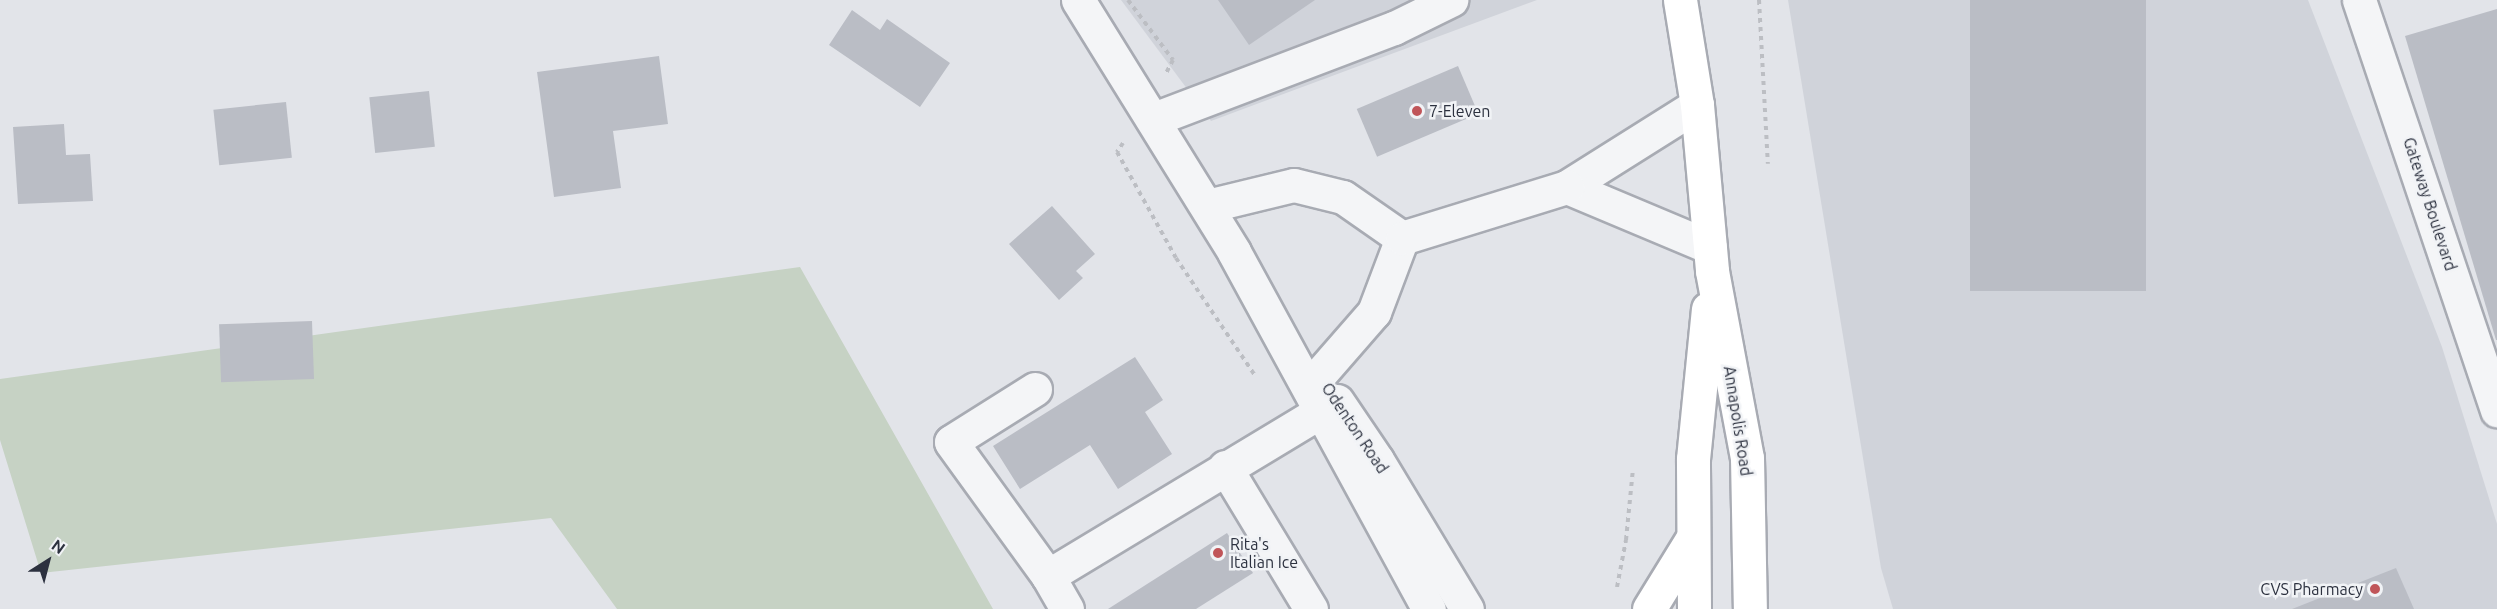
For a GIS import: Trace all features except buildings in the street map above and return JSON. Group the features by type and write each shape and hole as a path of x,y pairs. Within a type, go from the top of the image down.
{"main road":[{"name":"Annapolis Road","path":"1680,0 1697,105 1711,259 1747,458 1750,609"},
{"name":"Annapolis Road","path":"1694,609 1693,459 1711,259"},
{"path":"1649,609 1693,537"}],"street":[{"name":"Odenton Road","path":"1078,0 1154,119 1234,252 1429,609"},
{"path":"1154,119 1394,27 1451,0"},
{"name":"Gateway Boulevard","path":"2359,0 2497,410"},
{"path":"1402,238 1567,186 1697,105"},
{"path":"1207,206 1294,185 1343,197 1402,238"},
{"path":"1567,186 1711,259"},
{"path":"1319,375 1374,312 1402,238"},
{"name":"Odenton Road","path":"1234,252 1377,460 1467,609"},
{"path":"1035,389 951,442 1048,576 1067,609"},
{"path":"1048,576 1225,467 1322,411"},
{"path":"1225,467 1311,609"}],"path":[{"path":"1759,0 1768,164"},
{"path":"1616,594 1626,540 1633,469"}],"shaded area":[{"path":"1121,0 1537,0 1211,121"},
{"path":"1788,0 2308,0 2442,347 2497,524 2497,609 1893,609 1881,568"}],"green space":[{"path":"800,267 993,609 617,609 551,518 41,573 0,440 0,379"}],"place":[{"name":"7-Eleven","path":"1417,111"},
{"name":"Rita's Italian Ice","path":"1218,553"},
{"name":"CVS Pharmacy","path":"2375,589"}]}
